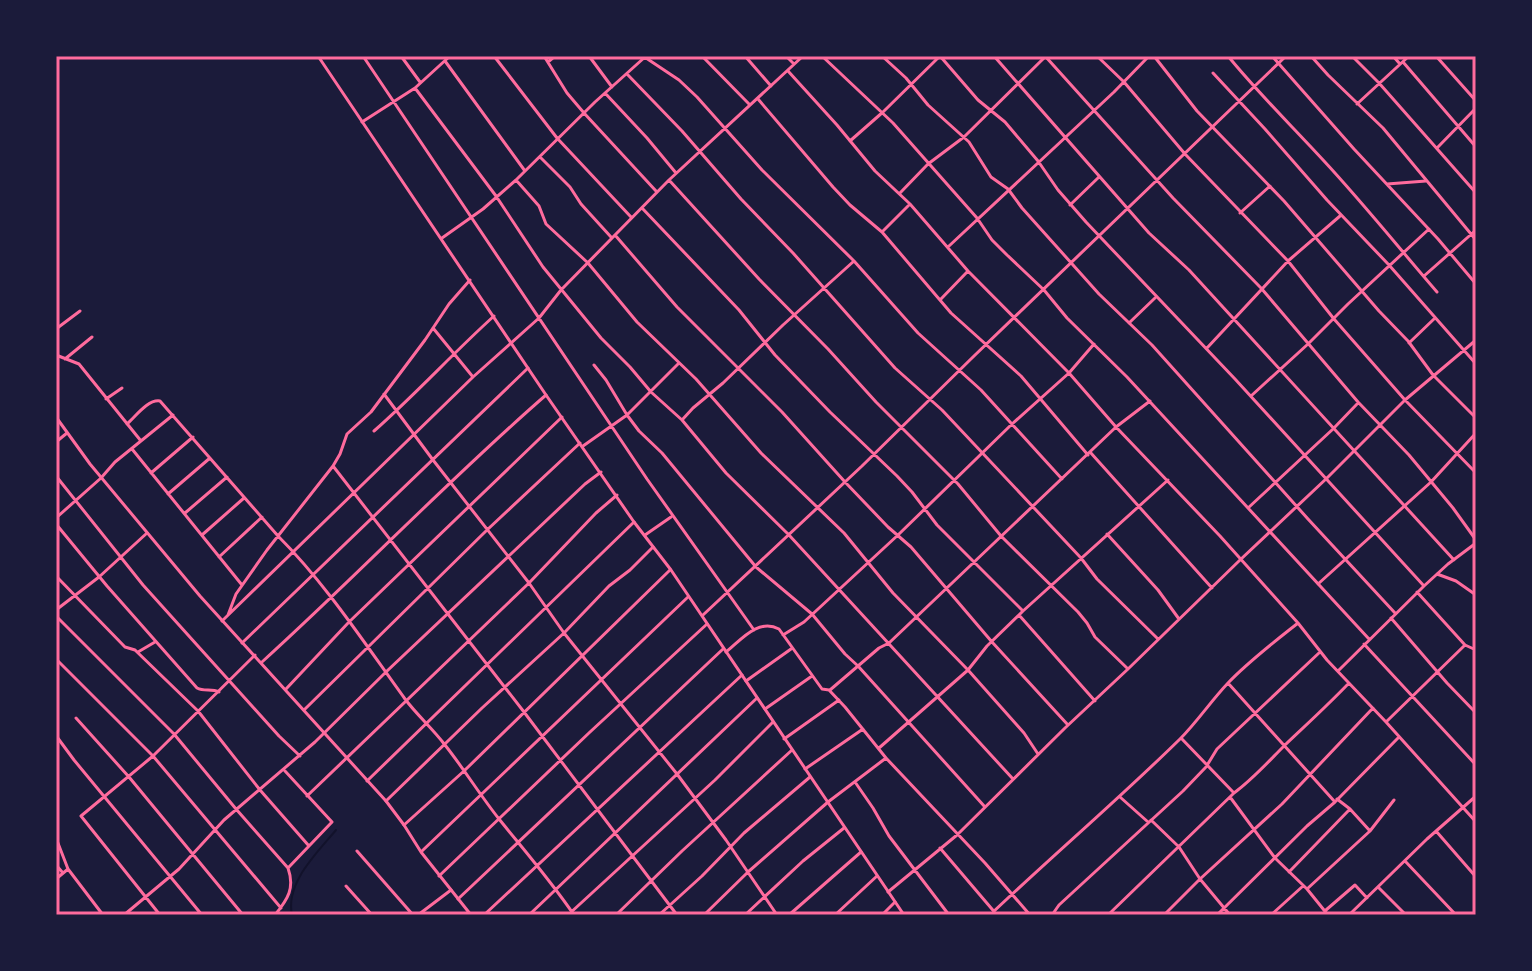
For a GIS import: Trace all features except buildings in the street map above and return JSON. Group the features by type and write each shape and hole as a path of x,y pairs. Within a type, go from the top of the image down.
{"street":[{"path":"318,56 546,395 671,570 904,915"},
{"path":"363,56 673,516 754,630"},
{"path":"401,56 421,83"},
{"path":"494,56 557,138 632,218"},
{"path":"544,56 584,113 657,192"},
{"path":"548,62 555,56"},
{"path":"589,56 612,87"},
{"path":"442,238 516,180 644,56 679,80 762,170 854,261 918,333 981,390 1062,479"},
{"path":"702,56 750,106"},
{"path":"745,56 771,86"},
{"path":"786,56 794,64"},
{"path":"222,621 473,377 539,318 561,290 676,173 803,56"},
{"path":"822,56 883,112 977,218 999,248 1044,290 1067,318 1150,401 1369,639"},
{"path":"882,56 900,71 928,105 969,142 991,177 1008,189 1099,294 1152,345 1395,613"},
{"path":"850,141 940,56 978,100 1005,122 1070,205 1207,348 1424,586"},
{"path":"994,56 1149,233 1189,270 1454,560"},
{"path":"900,193 928,164 964,137 1045,56 1157,181 1261,288 1379,426 1409,455 1453,508 1475,545 1417,592 1338,671"},
{"path":"1097,56 1124,82 1185,154 1288,261 1405,400 1476,473"},
{"path":"949,246 1152,56 1212,127 1317,238 1433,375 1476,418"},
{"path":"1228,56 1437,292"},
{"path":"1272,56 1476,284"},
{"path":"702,616 818,509 1286,56"},
{"path":"1311,56 1383,128 1476,240"},
{"path":"1352,56 1476,193"},
{"path":"1393,56 1476,147"},
{"path":"1357,104 1409,56"},
{"path":"1436,56 1476,101"},
{"path":"362,122 415,88 448,58 525,171"},
{"path":"788,71 875,171 900,193 968,271 1069,373 1168,480 1476,822"},
{"path":"1213,73 1476,364"},
{"path":"627,74 895,368 982,452 1097,579 1159,639"},
{"path":"415,88 496,196 543,267 601,338 682,420 726,473 839,588 1013,779"},
{"path":"605,93 676,173"},
{"path":"758,99 833,187 882,232 951,313 1021,376 1212,588"},
{"path":"1437,148 1476,108"},
{"path":"540,157 677,307 928,565 960,606 1068,725"},
{"path":"1070,205 1099,177"},
{"path":"516,180 539,206 546,224 588,263 637,322 710,394 761,453 844,533 893,593 1024,733 1038,754"},
{"path":"669,180 741,260 955,481 1001,536 1078,612 1095,637 1128,669"},
{"path":"1387,184 1426,181"},
{"path":"1240,213 1270,186"},
{"path":"882,232 910,204"},
{"path":"642,208 830,412 912,492 973,562 1023,611"},
{"path":"1207,348 1288,261 1341,215"},
{"path":"1251,396 1429,229"},
{"path":"1424,276 1476,230"},
{"path":"682,420 854,261"},
{"path":"940,300 968,271"},
{"path":"228,615 242,585 333,466 347,434 365,419 470,280"},
{"path":"1129,323 1157,296"},
{"path":"56,329 80,311"},
{"path":"374,431 494,316"},
{"path":"1409,343 1436,317"},
{"path":"433,328 473,377"},
{"path":"65,359 92,337"},
{"path":"888,892 957,835 1405,400 1476,340"},
{"path":"783,635 804,622 898,535 982,452 1069,373 1094,344"},
{"path":"56,355 79,364 142,441"},
{"path":"304,710 487,530 581,444 627,415 679,363"},
{"path":"594,365 649,443 662,453 756,567 812,614 985,807"},
{"path":"242,643 529,367"},
{"path":"106,399 122,388"},
{"path":"384,394 564,633 677,774 777,915"},
{"path":"262,662 546,395"},
{"path":"127,424 155,400 160,401 193,437 312,575 407,701 445,745 571,914 773,722"},
{"path":"829,690 889,643 1116,427 1150,401"},
{"path":"1248,508 1358,402"},
{"path":"173,415 107,470 56,521 99,577 197,688 219,692"},
{"path":"56,417 101,478 222,621 386,801 421,852 471,915"},
{"path":"286,689 349,622 562,417"},
{"path":"56,442 67,433"},
{"path":"1318,584 1431,482 1476,433"},
{"path":"151,473 193,437"},
{"path":"132,449 242,585"},
{"path":"168,494 210,458"},
{"path":"333,466 677,915"},
{"path":"124,915 170,877 236,809 300,756 508,556 601,472"},
{"path":"56,476 143,585 300,756"},
{"path":"185,513 227,477"},
{"path":"879,748 968,670 1023,611 1168,480"},
{"path":"307,796 617,495"},
{"path":"202,535 244,498"},
{"path":"645,535 673,516"},
{"path":"219,557 262,517"},
{"path":"367,781 634,522"},
{"path":"56,610 99,577 147,533"},
{"path":"1107,534 1158,590 1179,620"},
{"path":"386,801 653,547"},
{"path":"404,825 671,570"},
{"path":"1437,574 1456,581 1476,595"},
{"path":"56,576 125,647 138,652 198,711 309,846"},
{"path":"1417,592 1465,645 1476,650"},
{"path":"421,852 688,597"},
{"path":"1019,615 1095,701"},
{"path":"56,616 174,734 288,868 291,893 275,915"},
{"path":"1391,618 1476,713"},
{"path":"940,848 994,914 1181,738 1228,683 1298,623"},
{"path":"439,876 707,624"},
{"path":"458,899 725,650 761,626 775,626 822,689 829,690 839,700 886,758 1030,915"},
{"path":"138,652 155,642"},
{"path":"1364,644 1476,765"},
{"path":"1386,722 1465,645"},
{"path":"746,681 792,648"},
{"path":"1052,915 1059,905 1183,791 1206,767 1217,749 1320,652"},
{"path":"160,915 82,818 82,814 153,756 255,655"},
{"path":"56,659 153,756 281,908"},
{"path":"484,915 742,675"},
{"path":"765,709 812,676"},
{"path":"1228,683 1309,774 1336,801 1350,809 1370,831"},
{"path":"1108,915 1232,795 1252,780 1349,683"},
{"path":"529,915 757,698"},
{"path":"784,739 839,700"},
{"path":"1164,915 1282,804 1373,708"},
{"path":"76,718 243,915"},
{"path":"805,769 863,729"},
{"path":"57,737 202,915"},
{"path":"1217,915 1399,737"},
{"path":"1181,738 1232,795 1275,858 1326,913 1355,885 1367,898"},
{"path":"616,915 792,750"},
{"path":"704,915 828,802 886,758"},
{"path":"284,770 332,822 288,868"},
{"path":"659,915 810,777"},
{"path":"855,782 889,836 949,915"},
{"path":"1352,914 1476,796"},
{"path":"1120,797 1179,847 1230,915"},
{"path":"1271,915 1370,831 1394,800"},
{"path":"1289,872 1350,809"},
{"path":"745,915 793,869 844,827"},
{"path":"1436,831 1476,877"},
{"path":"56,838 68,869 103,915"},
{"path":"357,851 415,915 451,890"},
{"path":"789,915 861,852"},
{"path":"1405,861 1456,915"},
{"path":"56,865 63,873"},
{"path":"56,879 68,869"},
{"path":"835,915 877,876"},
{"path":"346,886 372,915"},
{"path":"1379,888 1406,915"},
{"path":"882,915 895,902"}],"waterway":[{"path":"292,915 293,891 298,880 336,830"}]}
